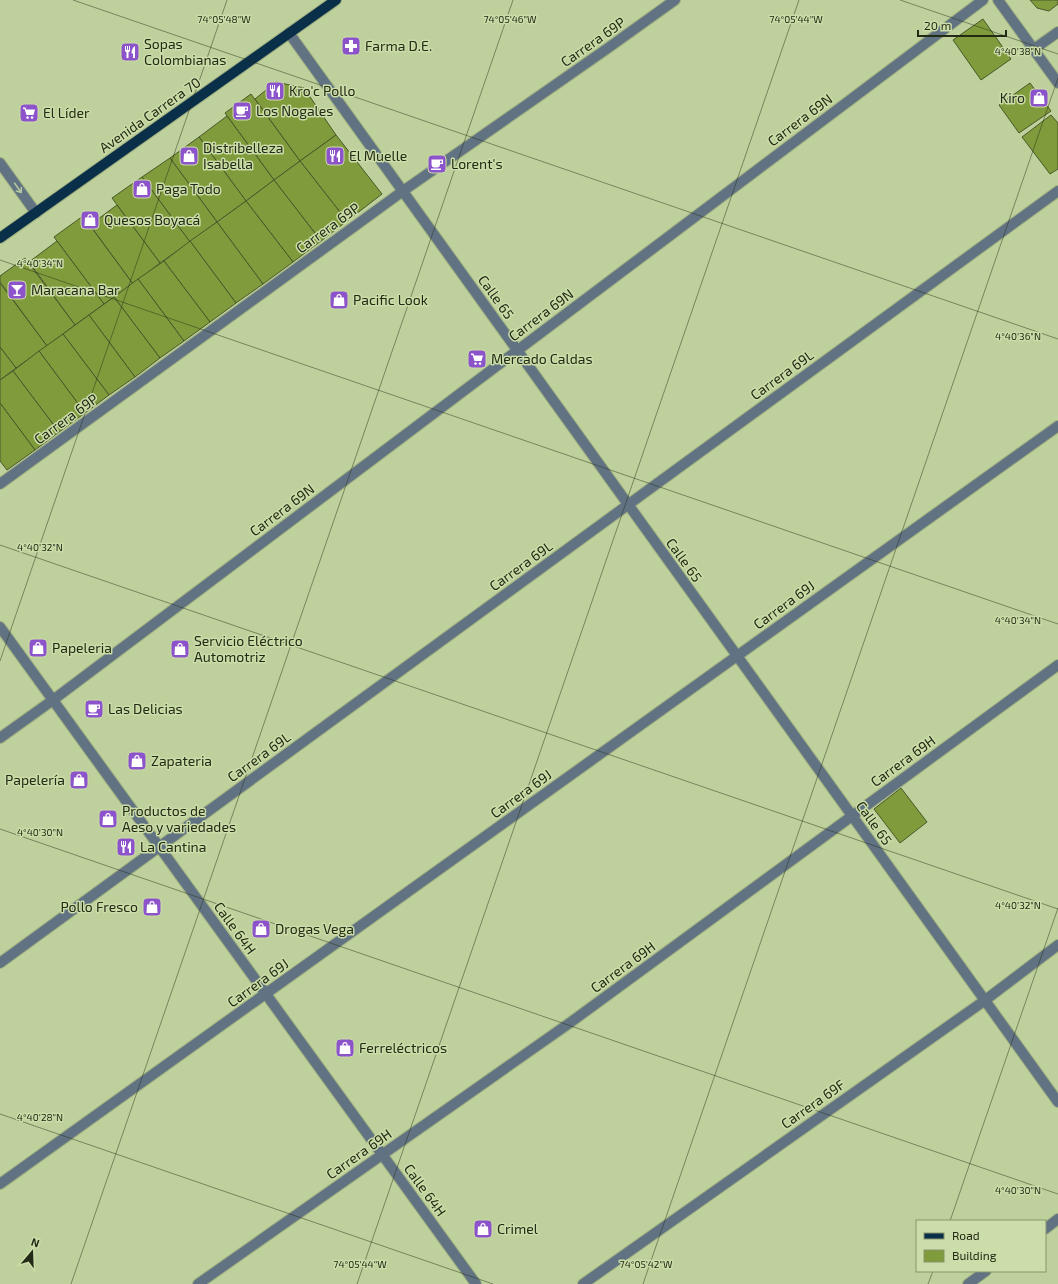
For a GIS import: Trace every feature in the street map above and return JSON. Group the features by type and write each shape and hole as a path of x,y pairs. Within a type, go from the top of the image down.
{"main road":[{"name":"Avenida Carrera 70","path":"0,238 336,0"}],"street":[{"name":"Carrera 69P","path":"0,484 403,191 675,0"},
{"name":"Carrera 69N","path":"0,738 53,700 983,0"},
{"path":"998,0 1058,83"},
{"path":"1034,49 1058,32"},
{"name":"Calle 65","path":"289,33 1058,1102"},
{"path":"0,163 36,213"},
{"name":"Carrera 69L","path":"0,964 1058,191"},
{"name":"Carrera 69J","path":"0,1184 1058,426"},
{"name":"Calle 64H","path":"0,627 476,1284"},
{"name":"Carrera 69H","path":"198,1284 572,1022 1058,664"},
{"name":"Carrera 69F","path":"583,1284 984,1001 1058,945"},
{"path":"1046,1228 1058,1219"},
{"path":"968,1284 985,1272"}],"building":[{"path":"1030,0 1058,0 1058,4 1049,11 1037,8"},
{"path":"983,19 1011,59 981,80 953,40"},
{"path":"276,82 304,88 336,135 300,161 255,99"},
{"path":"1030,83 1051,111 1019,133 999,105"},
{"path":"251,94 300,161 274,180 225,113"},
{"path":"1051,115 1058,123 1058,169 1050,174 1022,137"},
{"path":"227,116 274,180 246,201 199,137"},
{"path":"336,135 382,194 347,221 300,161"},
{"path":"199,137 246,201 217,222 170,158"},
{"path":"170,158 217,222 190,242 142,177"},
{"path":"300,161 347,221 321,241 274,180"},
{"path":"142,177 190,242 160,263 112,198"},
{"path":"274,180 321,241 293,262 246,201"},
{"path":"246,201 293,262 263,284 217,222"},
{"path":"117,205 160,263 133,284 90,225"},
{"path":"83,216 133,284 104,304 54,237"},
{"path":"217,222 263,284 236,303 190,241"},
{"path":"57,241 104,304 75,325 29,262"},
{"path":"190,241 236,303 210,322 164,261"},
{"path":"25,258 75,325 47,346 0,282 0,276"},
{"path":"164,261 210,322 184,341 138,279"},
{"path":"138,279 184,341 160,358 114,297"},
{"path":"0,283 47,346 16,368 0,347"},
{"path":"114,297 160,358 135,377 89,315"},
{"path":"89,315 135,377 109,395 63,334"},
{"path":"63,334 109,395 85,413 39,351"},
{"path":"0,347 16,368 0,380"},
{"path":"39,351 85,413 59,432 13,371"},
{"path":"13,371 59,432 35,450 0,403 0,380"},
{"path":"0,403 35,450 7,470 0,461"},
{"path":"901,788 927,822 900,843 874,809"}],"place":[{"name":"Farma D.E.","path":"351,46"},
{"name":"Sopas Colombianas","path":"130,52"},
{"name":"Kro'c Pollo","path":"275,91"},
{"name":"Kiro","path":"1039,98"},
{"name":"Los Nogales","path":"242,111"},
{"name":"El Líder","path":"29,113"},
{"name":"Distribelleza Isabella","path":"189,156"},
{"name":"El Muelle","path":"335,156"},
{"name":"Lorent's","path":"437,164"},
{"name":"Paga Todo","path":"142,189"},
{"name":"Quesos Boyacá","path":"90,220"},
{"name":"Maracana Bar","path":"17,290"},
{"name":"Pacific Look","path":"339,300"},
{"name":"Mercado Caldas","path":"477,359"},
{"name":"Papeleria","path":"38,648"},
{"name":"Servicio Eléctrico Automotriz","path":"180,649"},
{"name":"Las Delicias","path":"94,709"},
{"name":"Zapateria","path":"137,761"},
{"name":"Papelería","path":"79,780"},
{"name":"Productos de Aeso y variedades","path":"108,819"},
{"name":"La Cantina","path":"126,847"},
{"name":"Pollo Fresco","path":"152,907"},
{"name":"Drogas Vega","path":"261,929"},
{"name":"Ferreléctricos","path":"345,1048"},
{"name":"Crimel","path":"483,1229"}]}
